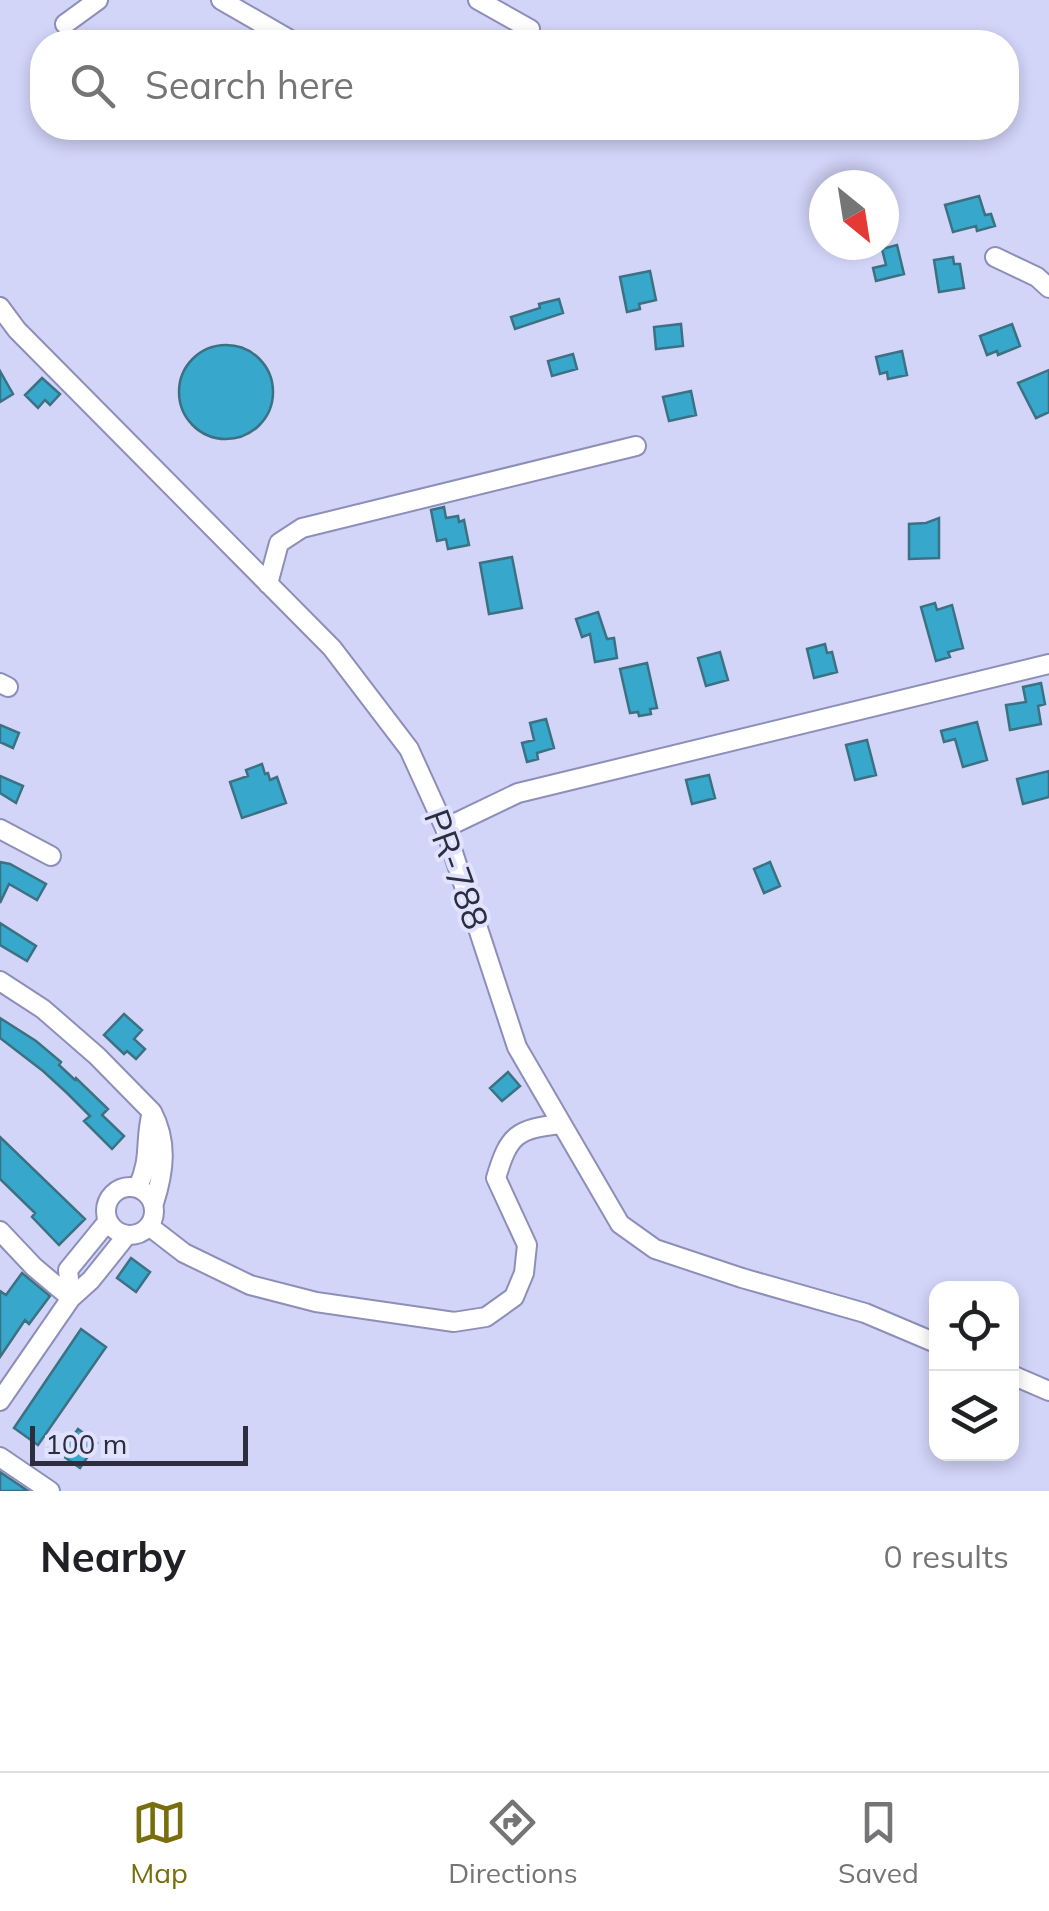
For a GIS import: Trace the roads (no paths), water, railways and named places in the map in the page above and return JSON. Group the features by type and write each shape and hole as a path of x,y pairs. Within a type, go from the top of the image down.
{"street":[{"path":"221,0 273,30"},
{"path":"478,0 530,29"},
{"path":"65,24 88,3"},
{"path":"996,257 1038,277 1049,288"},
{"name":"PR-788","path":"0,307 17,330 332,648 409,748 445,828 517,1047 620,1224 654,1249 865,1313 929,1340"},
{"path":"0,340 17,330"},
{"path":"268,584 278,542 302,528 636,446"},
{"path":"445,828 518,793 1047,671"},
{"path":"0,829 50,856"},
{"path":"0,981 43,1009 152,1112 162,1130 138,1187"},
{"path":"149,1226 184,1252 250,1285 316,1302 454,1322 486,1317 514,1297 524,1273 527,1245 496,1178 504,1152 515,1136 534,1127 562,1124"},
{"path":"154,1204 138,1187 114,1191 106,1205 108,1222 127,1235 149,1226 162,1178 156,1148"},
{"path":"71,1298 68,1270 108,1222"},
{"path":"0,1231 71,1298"},
{"path":"0,1401 71,1298 127,1235"},
{"path":"1019,1378 1049,1391"},
{"path":"0,1457 50,1491"}]}
